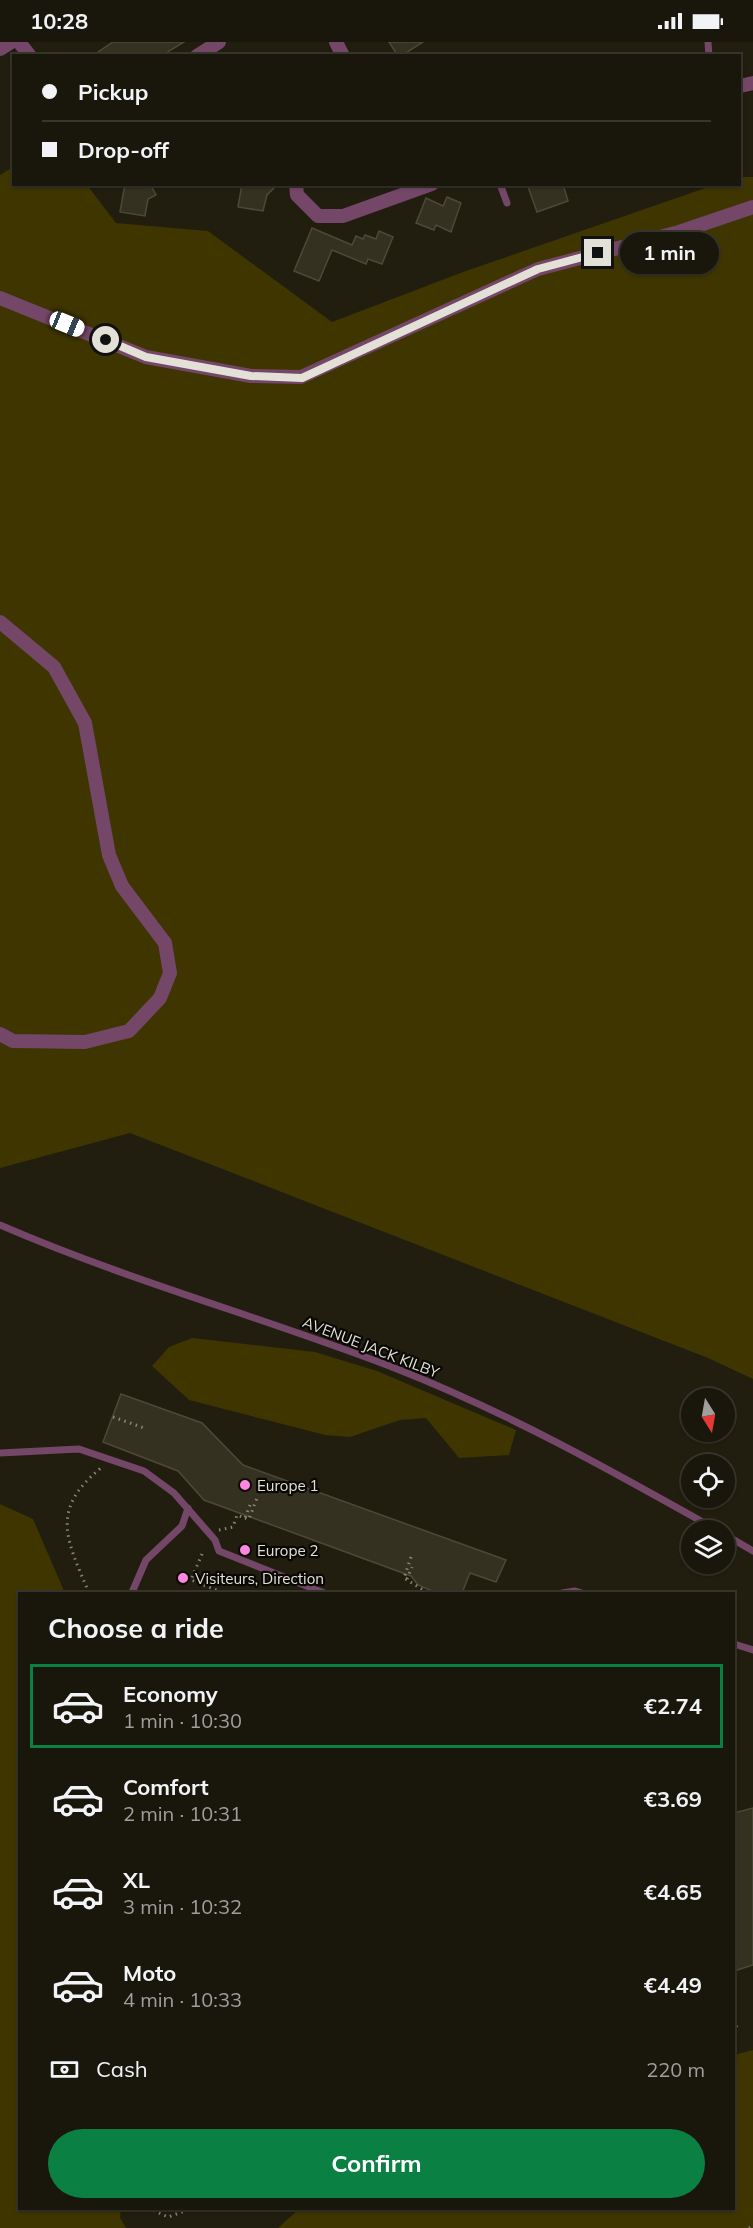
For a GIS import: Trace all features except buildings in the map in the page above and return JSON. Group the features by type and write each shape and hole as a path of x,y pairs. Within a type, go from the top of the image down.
{"street":[{"path":"0,49 11,42"},
{"path":"19,42 28,54"},
{"path":"200,54 219,42"},
{"path":"296,186 297,195 318,216 343,216 426,186"},
{"path":"0,298 146,357 251,376 302,378 538,269 679,232 753,207"},
{"path":"0,622 54,667 85,723 100,816 109,855 122,886 165,943 170,973 160,998 129,1031 85,1042 13,1041 0,1034"}],"lane":[{"path":"501,186 507,203"},
{"name":"AVENUE JACK KILBY","path":"0,1225 112,1270 397,1369 523,1424 699,1520"},
{"path":"0,1454 71,1448 112,1458 160,1480 215,1539 219,1551 322,1592"},
{"path":"134,1592 133,1590 146,1560 182,1526 188,1509"},
{"path":"735,1540 753,1551"},
{"path":"735,1644 753,1650"}],"path":[{"path":"112,1417 144,1428"},
{"path":"89,1592 68,1543 68,1504 89,1477 112,1458"},
{"path":"214,1530 233,1527 237,1515 249,1519 257,1498"},
{"path":"245,1518 250,1505"},
{"path":"201,1554 191,1580 221,1592"},
{"path":"411,1557 404,1578 427,1592"},
{"path":"408,1579 412,1567"},
{"path":"152,2210 168,2217 187,2210"},
{"path":"748,2228 753,2226"}],"shaded area":[{"path":"12,168 12,186 88,186 116,223 208,231 332,322 463,272 711,186 741,186 741,177 753,177 753,1379 708,1358 130,1133 0,1168 0,175"},
{"path":"192,1338 315,1352 377,1371 516,1430 509,1455 459,1458 426,1418 400,1420 350,1437 325,1435 189,1400 152,1366 169,1347"},
{"path":"0,1504 33,1519 65,1592 18,1592 18,2210 121,2210 120,2218 126,2228 0,2228"},
{"path":"753,2050 753,2228 278,2228 298,2210 735,2210 735,2055"}],"place":[{"name":"Europe 1","path":"245,1485"},
{"name":"Europe 2","path":"245,1550"},
{"name":"Visiteurs, Direction","path":"183,1578"}],"route":[{"path":"106,340 146,357 251,376 302,378 413,324 538,269 598,253"}]}
